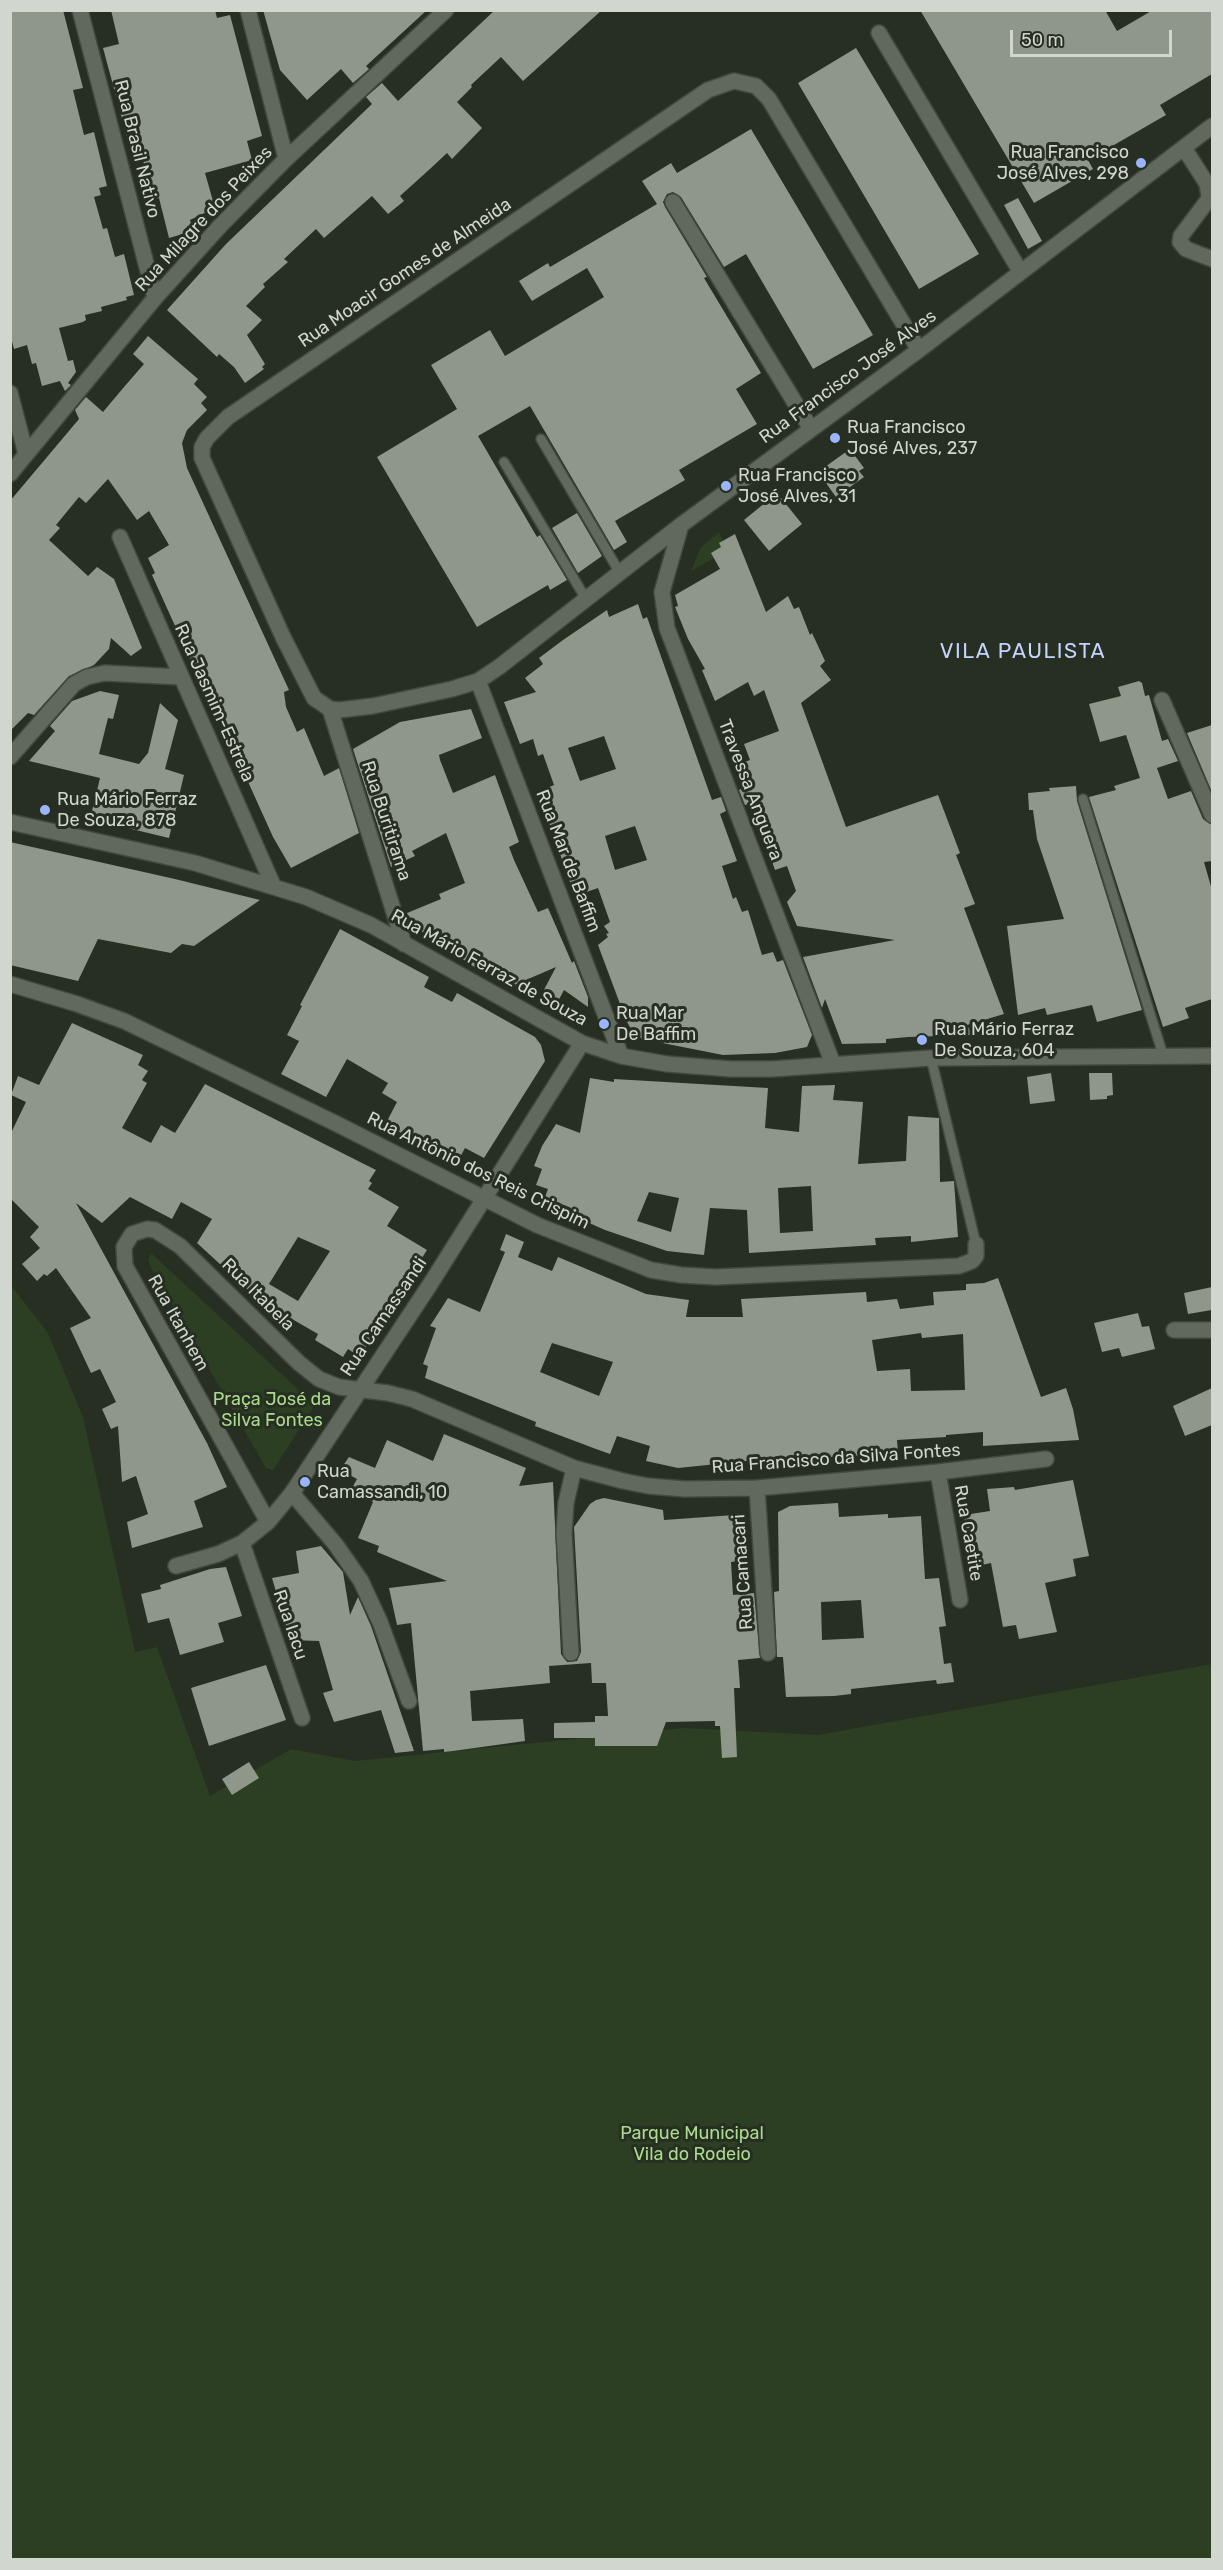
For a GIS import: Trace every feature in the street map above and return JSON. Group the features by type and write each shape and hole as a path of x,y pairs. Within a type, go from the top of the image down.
{"street":[{"name":"Rua Brasil Nativo","path":"80,10 155,298"},
{"path":"248,10 286,159"},
{"name":"Rua Milagre dos Peixes","path":"10,474 155,298 220,226 286,159 446,10"},
{"path":"879,33 1020,271"},
{"name":"Rua Moacir Gomes de Almeida","path":"330,709 314,698 308,690 206,469 202,447 207,438 228,417 708,90 722,83 744,82 756,86 769,99 919,350"},
{"name":"Rua Francisco José Alves","path":"478,681 681,525 919,350 1212,126"},
{"path":"1184,148 1207,184 1209,196 1180,236 1180,242 1186,249 1212,259"},
{"path":"673,202 811,429"},
{"path":"10,393 26,454"},
{"name":"Travessa Anguera","path":"681,525 662,592 667,628 833,1064"},
{"name":"Rua Jasmim-Estrela","path":"120,537 273,885"},
{"path":"10,757 74,684 87,677 105,673 180,677"},
{"path":"330,709 373,706 478,681"},
{"name":"Rua Mar de Baffim","path":"478,681 621,1056"},
{"path":"1162,700 1212,815"},
{"name":"Rua Buritirama","path":"330,709 404,944"},
{"name":"Rua Mário Ferraz de Souza","path":"10,822 195,863 273,885 371,925 582,1043 621,1056 667,1064 731,1069 772,1069 931,1058 1212,1056"},
{"name":"Rua Antônio dos Reis Crispim","path":"10,984 124,1021 333,1122 537,1225 641,1266 681,1275 716,1277 959,1266 972,1261 976,1256 976,1244"},
{"name":"Rua Camassandi","path":"177,1566 242,1544 268,1522 292,1493 484,1199 582,1043"},
{"name":"Rua Itabela","path":"132,1234 147,1229 155,1230 180,1246 299,1363 319,1378 339,1387 359,1390"},
{"name":"Rua Itanhem","path":"132,1234 126,1240 123,1255 133,1282 268,1522"},
{"path":"1174,1330 1212,1330"},
{"name":"Rua Francisco da Silva Fontes","path":"359,1390 388,1393 412,1399 574,1468 648,1486 685,1489 757,1488 938,1472 1046,1459"},
{"path":"571,1653 564,1533 566,1503 574,1468"},
{"name":"Rua Caetite","path":"938,1472 960,1600"},
{"name":"Rua Camacari","path":"757,1488 768,1653"},
{"path":"292,1493 336,1545 362,1581 380,1622 409,1701"},
{"name":"Rua Iacu","path":"242,1544 302,1718"}],"lane":[{"path":"541,439 620,573"},
{"path":"504,462 586,598"},
{"path":"1083,799 1164,1058"},
{"path":"931,1058 976,1244"}],"green space":[{"path":"719,532 727,551 691,571 701,547"},
{"name":"Praça José da Silva Fontes","path":"151,1253 315,1405 273,1470 266,1468 153,1271 148,1261"},
{"name":"Parque Municipal Vila do Rodeio","path":"10,1284 48,1333 83,1417 135,1652 157,1647 210,1796 291,1749 355,1761 684,1728 818,1735 1212,1664 1212,2559 11,2559"}],"building":[{"path":"10,10 63,10 83,88 73,90 84,135 94,132 107,186 99,188 101,195 94,197 103,229 107,228 115,257 124,254 134,295 126,297 127,300 101,307 102,311 85,315 86,320 83,322 59,328 68,361 73,360 76,372 68,383 71,385 65,391 60,381 42,386 36,363 32,364 27,345 14,349 10,334"},
{"path":"111,10 215,10 217,18 230,15 262,136 247,141 252,160 205,173 215,208 190,220 193,231 169,238 159,198 145,202 139,181 148,179 139,146 130,148 103,48 119,44"},
{"path":"263,10 427,10 366,66 369,69 353,83 341,69 307,100 280,70"},
{"path":"495,10 602,10 523,81 501,57 471,85 472,87 457,102 482,128 452,159 447,153 400,196 404,201 388,214 372,196 324,238 316,229 284,259 288,262 263,284 265,287 246,306 262,320 247,335 265,364 262,367 264,369 245,383 234,367 219,354 217,357 167,310 226,244 372,104 366,97 382,83 398,101"},
{"path":"920,10 1105,10 1117,31 1153,10 1212,10 1212,74 1160,105 1166,115 1088,160 1093,169 1034,203"},
{"path":"856,48 979,254 919,289 798,83"},
{"path":"751,129 873,335 813,369 746,254 724,267 681,197 673,192 667,194 663,202 665,207 761,373 736,389 757,424 679,470 685,480 615,521 627,542 614,550 530,406 478,436 537,537 540,535 567,580 550,590 548,585 477,627 377,457 457,409 431,365 490,330 505,356 604,297 587,268 532,301 519,281 548,263 550,267 657,204 642,181 671,163 677,173"},
{"path":"1018,198 1042,241 1028,249 1004,205"},
{"path":"148,336 198,379 194,384 207,397 201,403 207,410 187,430 182,443 187,468 289,690 284,692 286,707 297,732 304,728 324,776 339,768 359,833 291,868 273,837 152,575 155,573 148,558 169,545 149,511 137,520 108,479 86,503 79,497 56,525 60,528 49,540 88,576 97,567 114,579 142,648 131,656 111,638 109,649 94,665 69,676 34,715 28,713 10,731 10,501 79,419 75,410 86,397 103,412 144,364 133,354"},
{"path":"850,449 864,468 859,471 864,477 836,497 818,472"},
{"path":"777,493 802,524 769,551 744,520"},
{"path":"577,513 602,556 578,573 552,528"},
{"path":"735,534 766,612 788,596 794,609 799,607 810,635 812,633 825,661 820,666 831,680 801,703 846,827 938,795 960,853 956,855 975,904 964,908 1004,1014 967,1025 973,1035 908,1037 886,1039 886,1043 842,1044 825,999 822,1008 803,957 895,940 797,926 787,902 796,891 787,866 775,870 751,803 745,805 739,790 745,787 736,765 750,760 744,744 779,731 764,690 754,696 748,682 715,701 702,670 705,669 688,639 675,607 678,606 675,595 720,569 711,553 721,547 719,543"},
{"path":"638,604 643,619 647,617 712,800 721,797 726,811 720,814 737,861 722,866 733,899 736,897 742,912 748,910 762,955 773,952 777,962 783,960 812,1035 807,1047 775,1053 723,1055 642,1039 631,1029 626,1020 598,945 608,937 606,934 609,933 604,926 610,922 598,888 575,896 538,792 554,785 543,754 538,756 533,739 520,744 504,702 536,692 525,678 543,664 539,658 607,610 609,617","holes":["604,736 616,769 580,781 568,748","635,826 647,860 615,870 605,836"]},
{"path":"1139,681 1142,683 1145,696 1149,695 1162,741 1168,739 1178,761 1157,768 1168,799 1191,791 1203,819 1212,825 1212,861 1204,862 1212,890 1212,999 1185,1008 1189,1018 1163,1027 1089,797 1116,790 1114,786 1140,778 1126,735 1100,742 1089,704 1121,696 1118,687"},
{"path":"100,691 119,695 113,719 108,718 99,754 139,764 148,753 160,703 178,720 165,769 184,775 169,838 90,819 100,778 29,761 55,731 50,726 72,701"},
{"path":"471,709 482,738 439,755 440,760 453,793 495,775 519,842 509,847 514,860 538,912 548,908 572,963 574,961 588,997 588,1007 564,990 554,1009 538,1001 556,967 512,986 485,971 482,972 413,926 407,913 441,899 439,894 465,883 446,833 412,851 415,856 391,867 353,749 400,722"},
{"path":"1212,725 1212,792 1187,733"},
{"path":"1076,786 1077,801 1142,1010 1097,1022 1092,1005 1047,1015 1045,1008 1018,1015 1007,926 1064,919 1037,839 1033,810 1029,810 1028,793 1050,791 1049,788"},
{"path":"10,842 260,900 194,946 182,944 171,953 98,939 78,981 10,965"},
{"path":"340,929 429,977 424,987 452,1002 457,993 535,1037 541,1045 545,1061 484,1158 465,1148 458,1161 385,1125 397,1102 382,1093 388,1083 347,1059 326,1097 281,1074 299,1041 287,1035"},
{"path":"72,1023 143,1055 138,1065 148,1071 142,1080 147,1083 122,1128 151,1143 161,1125 175,1133 205,1084 376,1170 369,1181 372,1183 368,1189 399,1207 387,1226 427,1250 360,1357 348,1349 343,1357 315,1340 318,1334 285,1315 281,1320 197,1243 212,1219 181,1202 172,1219 130,1197 102,1223 76,1203 207,1443 227,1487 194,1501 203,1527 132,1548 127,1522 148,1514 136,1476 122,1482 118,1426 111,1429 102,1409 116,1402 100,1369 91,1373 70,1328 91,1318 56,1268 47,1276 44,1274 37,1281 22,1264 40,1248 30,1237 39,1227 10,1198 10,1135 26,1102 11,1095 18,1076 39,1085","holes":["298,1237 330,1251 298,1301 269,1284"]},
{"path":"1051,1073 1055,1101 1030,1104 1027,1077"},
{"path":"1089,1073 1112,1073 1113,1095 1107,1096 1107,1099 1090,1100"},
{"path":"590,1078 614,1082 614,1079 768,1088 765,1128 799,1132 802,1086 835,1085 833,1100 863,1102 858,1164 906,1161 908,1116 939,1118 940,1182 954,1181 958,1237 911,1242 911,1236 875,1238 876,1245 749,1253 747,1210 710,1208 704,1255 667,1251 605,1230 569,1214 571,1208 545,1197 548,1189 536,1185 542,1169 534,1166 542,1146 556,1124 580,1133","holes":["811,1186 813,1231 780,1233 778,1188","649,1192 679,1198 671,1232 637,1221"]},
{"path":"506,1234 524,1242 518,1257 552,1271 558,1257 646,1294 689,1300 686,1317 743,1317 741,1299 866,1292 867,1302 897,1299 900,1309 934,1305 933,1292 966,1290 966,1284 984,1283 998,1278 1041,1397 1066,1388 1079,1440 983,1446 983,1432 897,1440 898,1453 786,1460 786,1457 678,1468 646,1461 650,1446 617,1436 610,1454 535,1426 536,1422 425,1378 428,1366 423,1364 436,1328 430,1326 448,1298 480,1312 505,1252 500,1250","holes":["921,1333 922,1338 963,1334 965,1390 911,1391 910,1369 877,1371 872,1340","552,1343 613,1362 599,1396 540,1372"]},
{"path":"1212,1287 1212,1310 1188,1314 1184,1293"},
{"path":"1138,1313 1142,1327 1149,1326 1155,1349 1122,1357 1119,1348 1102,1352 1094,1323"},
{"path":"1212,1388 1212,1425 1185,1436 1173,1406"},
{"path":"444,1434 526,1468 519,1486 553,1482 561,1654 567,1662 577,1661 581,1652 574,1527 590,1504 604,1498 663,1510 664,1520 734,1515 738,1561 731,1562 733,1595 754,1593 760,1658 738,1660 740,1688 734,1688 737,1757 722,1758 720,1726 715,1726 715,1721 666,1722 657,1746 595,1746 595,1738 554,1738 554,1723 595,1722 595,1716 608,1716 606,1683 592,1683 591,1663 549,1666 550,1683 470,1691 472,1721 523,1719 525,1741 444,1752 444,1749 423,1751 411,1623 397,1625 389,1588 447,1581 377,1552 379,1546 358,1538 373,1502 352,1488 357,1479 340,1470 349,1457 375,1468 387,1440 433,1461"},
{"path":"1073,1480 1089,1556 1073,1559 1076,1576 1045,1583 1057,1632 1019,1639 1016,1625 1003,1627 991,1563 982,1565 977,1542 967,1544 964,1515 990,1511 987,1489 1014,1487 1015,1490"},
{"path":"838,1503 839,1517 888,1514 888,1518 921,1516 925,1579 939,1578 946,1626 939,1627 944,1664 951,1663 954,1682 937,1684 936,1680 851,1689 851,1694 834,1696 786,1697 783,1657 777,1657 774,1592 779,1591 778,1512 790,1506","holes":["861,1600 864,1638 822,1640 821,1602"]},
{"path":"321,1546 343,1572 350,1615 358,1597 371,1626 414,1751 395,1753 381,1710 334,1722 323,1693 333,1690 319,1641 290,1640 272,1578 299,1573 296,1551"},
{"path":"226,1567 242,1616 218,1623 224,1642 180,1655 169,1618 148,1623 141,1594 161,1589 160,1585 210,1569"},
{"path":"266,1665 286,1720 209,1746 191,1688"},
{"path":"249,1762 259,1778 232,1795 222,1779"}],"place":[{"name":"Rua Francisco José Alves, 298","path":"1141,163"},
{"name":"Rua Francisco José Alves, 237","path":"835,438"},
{"name":"Rua Francisco José Alves, 31","path":"726,486"},
{"name":"Rua Mário Ferraz De Souza, 878","path":"45,810"},
{"name":"Rua Mar De Baffim","path":"604,1024"},
{"name":"Rua Mário Ferraz De Souza, 604","path":"922,1040"},
{"name":"Rua Camassandi, 10","path":"305,1482"}],"district":[{"name":"VILA PAULISTA","path":"1023,652"}]}
